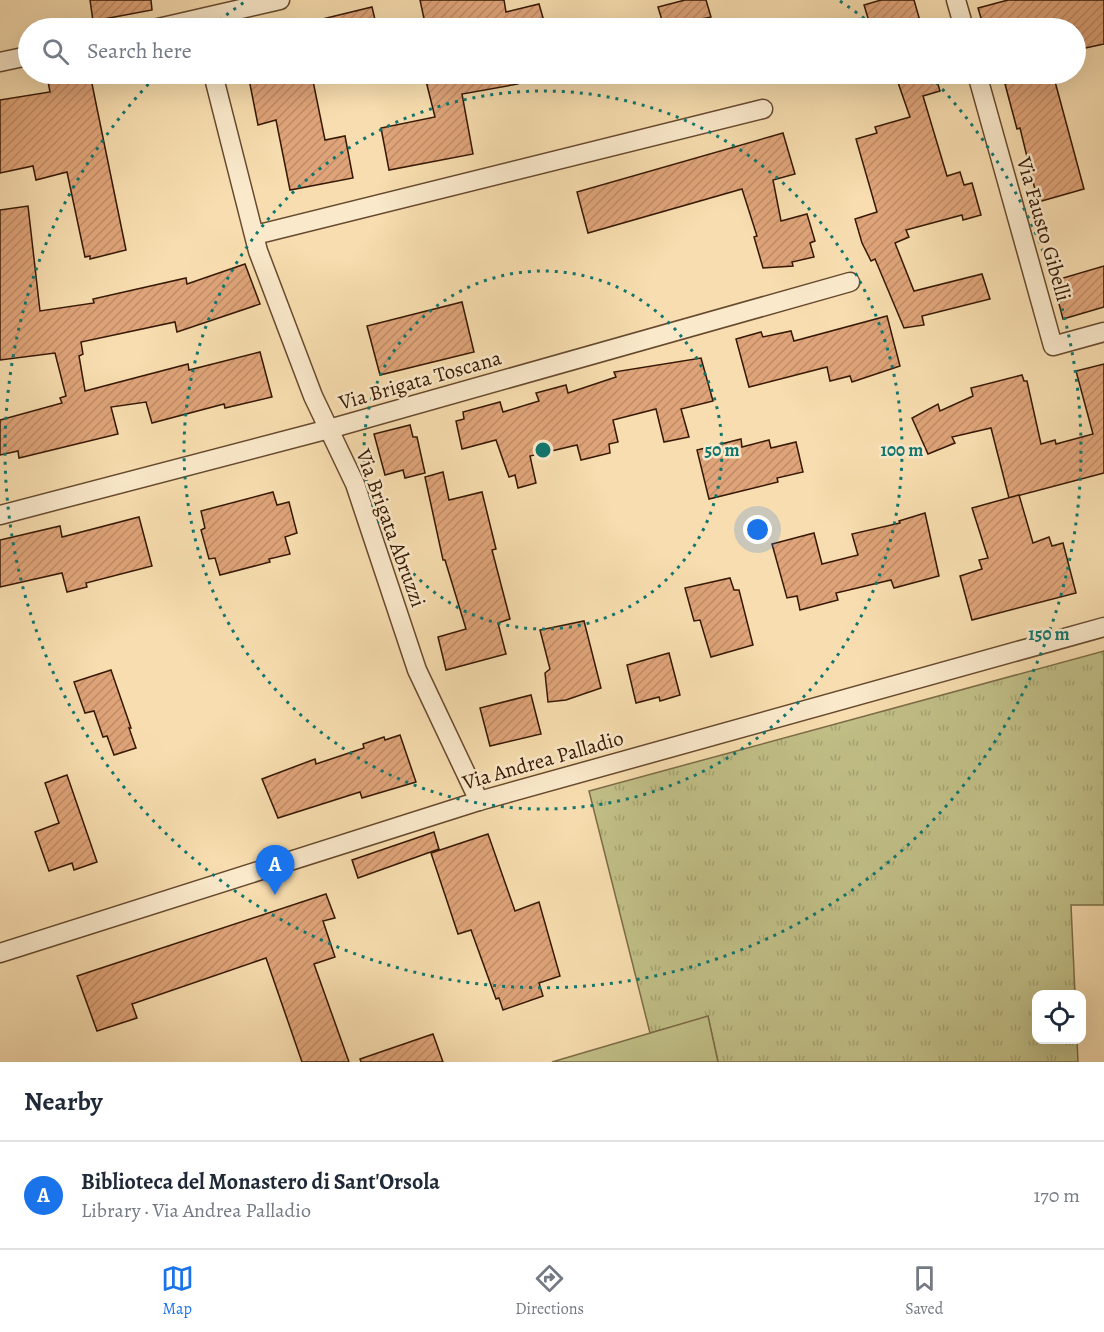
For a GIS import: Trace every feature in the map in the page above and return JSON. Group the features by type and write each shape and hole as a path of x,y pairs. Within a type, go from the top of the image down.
{"street":[{"path":"221,18 280,0"},
{"path":"956,0 961,18"},
{"path":"0,62 18,58"},
{"name":"Via Brigata Abruzzi","path":"216,84 255,235 313,396 356,484 417,670 479,801"},
{"name":"Via Fausto Gibelli","path":"980,84 1053,346 1104,332"},
{"path":"255,235 763,109"},
{"name":"Via Brigata Toscana","path":"0,514 329,429 850,282"},
{"name":"Via Andrea Palladio","path":"0,953 479,801 1104,627"}],"green space":[{"path":"1104,651 1104,905 1071,905 1075,990 1032,990 1032,1044 1077,1044 1078,1062 718,1062 708,1017 650,1033 589,791"},
{"path":"708,1016 718,1062 552,1062"}],"building":[{"path":"90,0 151,0 152,10 109,18 93,18"},
{"path":"420,0 504,0 506,12 539,4 543,18 424,18"},
{"path":"685,0 706,0 711,17 661,18 658,7"},
{"path":"881,0 914,0 919,18 868,18 864,5"},
{"path":"1008,0 1104,0 1104,44 1086,48 1086,18 981,18 978,8"},
{"path":"372,7 375,18 326,18"},
{"path":"48,84 92,84 126,250 90,259 90,256 85,257 67,172 36,180 33,166 0,173 0,100 50,92"},
{"path":"250,84 314,84 325,140 345,136 353,178 290,190 276,120 258,125"},
{"path":"427,84 518,84 462,94 473,154 389,170 381,128 435,117"},
{"path":"898,84 938,84 940,91 923,96 947,176 960,172 964,185 972,183 981,215 963,220 962,215 906,230 909,237 895,243 914,291 982,274 990,299 922,316 924,325 904,328 875,259 871,261 862,243 855,219 877,212 856,139 877,133 875,127 910,117"},
{"path":"1005,84 1056,84 1084,189 1038,202 1020,128 1017,129"},
{"path":"783,133 795,174 773,180 781,221 807,214 815,241 810,243 814,257 792,262 793,266 763,268 754,237 757,236 742,189 588,233 577,192"},
{"path":"28,206 40,311 94,303 93,299 186,278 187,284 245,264 260,304 177,332 175,322 81,342 83,354 79,356 85,391 188,364 189,370 260,352 272,397 225,408 224,404 152,423 146,402 111,407 118,434 19,458 18,451 0,455 0,420 62,403 60,398 66,396 55,353 0,360 0,210"},
{"path":"1104,266 1104,307 1063,319 1053,281"},
{"path":"462,302 474,352 380,375 367,326"},
{"path":"887,316 900,366 852,382 850,376 830,381 827,367 749,387 736,339 761,332 763,337 791,331 794,341"},
{"path":"701,358 713,401 681,409 689,437 664,442 656,409 613,420 618,442 609,444 610,453 581,460 577,445 530,456 536,483 518,488 515,475 509,477 496,440 462,449 456,421 464,419 463,412 500,402 503,412 539,401 536,393 566,385 568,393 616,377 614,372"},
{"path":"1104,364 1104,473 1009,498 991,428 952,437 955,443 928,454 912,418 938,404 940,411 973,396 971,388 1022,375 1024,381 1027,381 1041,444 1055,440 1056,444 1093,434 1076,371"},
{"path":"410,425 413,437 417,437 425,473 405,478 403,470 385,475 374,434"},
{"path":"741,439 742,447 769,440 771,448 796,442 803,472 777,478 778,482 709,499 697,450"},
{"path":"443,472 449,500 482,492 496,549 492,550 510,619 498,623 506,654 446,670 438,637 466,629 445,560 443,560 425,477"},
{"path":"273,492 277,505 289,502 297,533 285,537 290,554 269,559 270,562 220,575 215,558 209,559 201,530 205,528 201,511"},
{"path":"1019,495 1033,543 1049,537 1052,546 1063,543 1076,593 972,620 960,576 982,569 979,560 988,558 972,508"},
{"path":"925,513 939,576 894,588 891,580 836,593 838,600 800,610 797,596 787,598 772,544 814,533 822,564 858,555 852,534 900,523 899,521"},
{"path":"139,517 152,566 86,583 87,587 67,592 62,573 0,587 0,540 60,526 62,537"},
{"path":"730,578 734,590 739,590 753,645 711,657 700,620 694,621 685,588"},
{"path":"584,621 601,688 566,700 548,702 545,673 550,669 540,630"},
{"path":"669,653 680,695 660,701 659,697 636,703 627,665"},
{"path":"111,670 136,748 114,755 107,736 103,737 94,711 85,713 74,682"},
{"path":"531,695 541,734 490,746 480,708"},
{"path":"400,735 416,782 362,798 360,792 278,818 262,779 315,759 316,764 364,748 363,744 384,737 385,740"},
{"path":"67,775 97,862 74,870 72,863 49,871 35,832 59,823 45,783"},
{"path":"434,832 439,849 358,878 352,860"},
{"path":"488,834 515,911 539,902 560,976 539,983 543,996 503,1010 499,998 496,999 471,930 458,934 431,853"},
{"path":"326,894 335,918 323,921 335,957 314,964 349,1062 302,1062 266,958 132,1004 137,1018 97,1031 77,976"},
{"path":"433,1034 443,1062 361,1062 360,1059"}],"place":[{"name":"Biblioteca del Monastero di Sant'Orsola","path":"275,895"}]}
